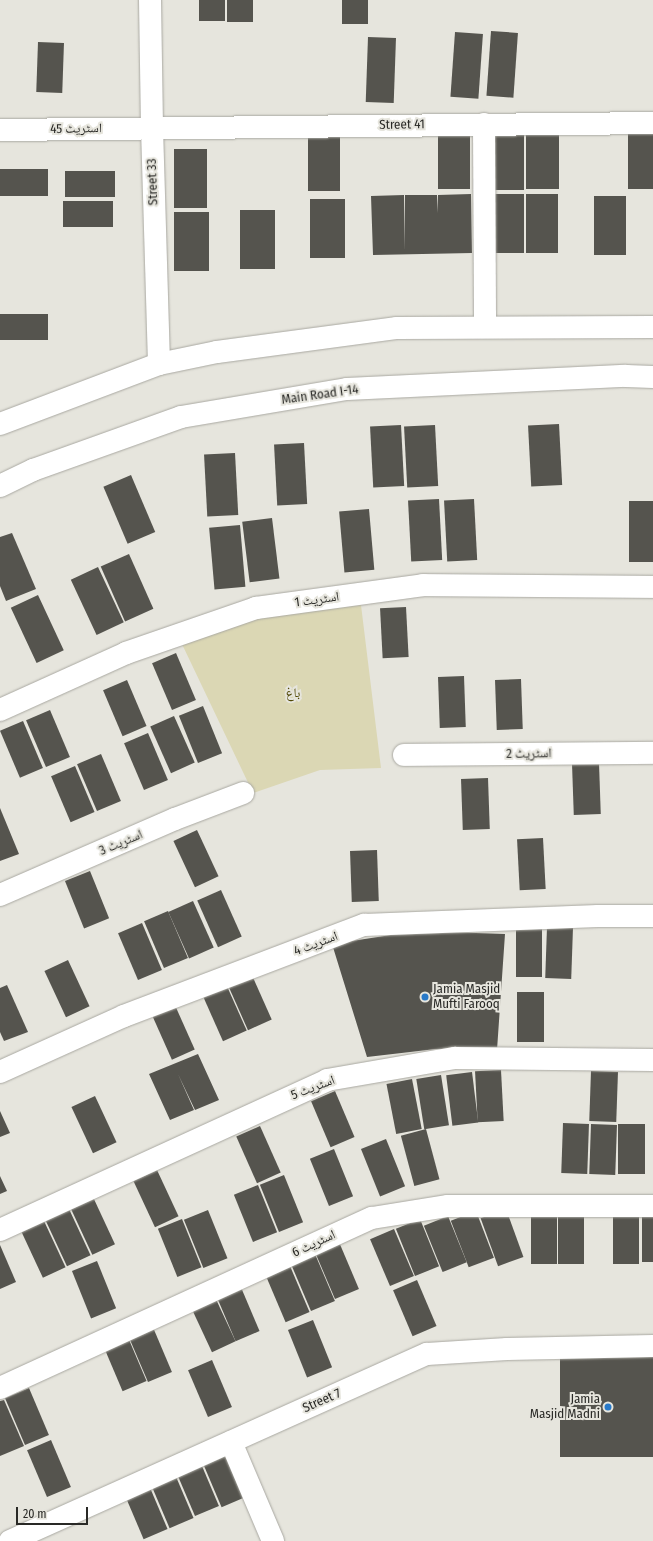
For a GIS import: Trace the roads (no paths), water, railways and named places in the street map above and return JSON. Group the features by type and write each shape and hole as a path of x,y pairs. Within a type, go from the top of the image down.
{"street":[{"name":"Street 33","path":"150,0 159,364"},
{"name":"Street 41","path":"152,128 653,123"},
{"path":"484,124 485,327"},
{"name":"اسٹریٹ 45","path":"0,130 152,128"},
{"path":"0,424 159,364 217,352 397,328 653,327"},
{"name":"Main Road I-14","path":"0,486 33,470 181,417 346,389 619,377 653,377"},
{"name":"اسٹریٹ 1","path":"0,710 126,653 256,608 423,585 653,587"},
{"name":"اسٹریٹ 2","path":"404,755 653,753"},
{"name":"اسٹریٹ 3","path":"0,895 175,819 243,793"},
{"name":"اسٹریٹ 4","path":"0,1072 124,1016 364,925 598,916 653,916"},
{"name":"اسٹریٹ 5","path":"0,1230 327,1080 455,1058 653,1060"},
{"name":"اسٹریٹ 6","path":"0,1388 372,1218 448,1206 653,1206"},
{"name":"Street 7","path":"10,1541 427,1354 507,1349 653,1346"},
{"path":"231,1442 273,1541"}],"place":[{"name":"Jamia Masjid Mufti Farooq","path":"425,997"},
{"name":"Jamia Masjid Madni","path":"608,1407"}],"park label":[{"name":"باغ","path":"293,693"}]}
